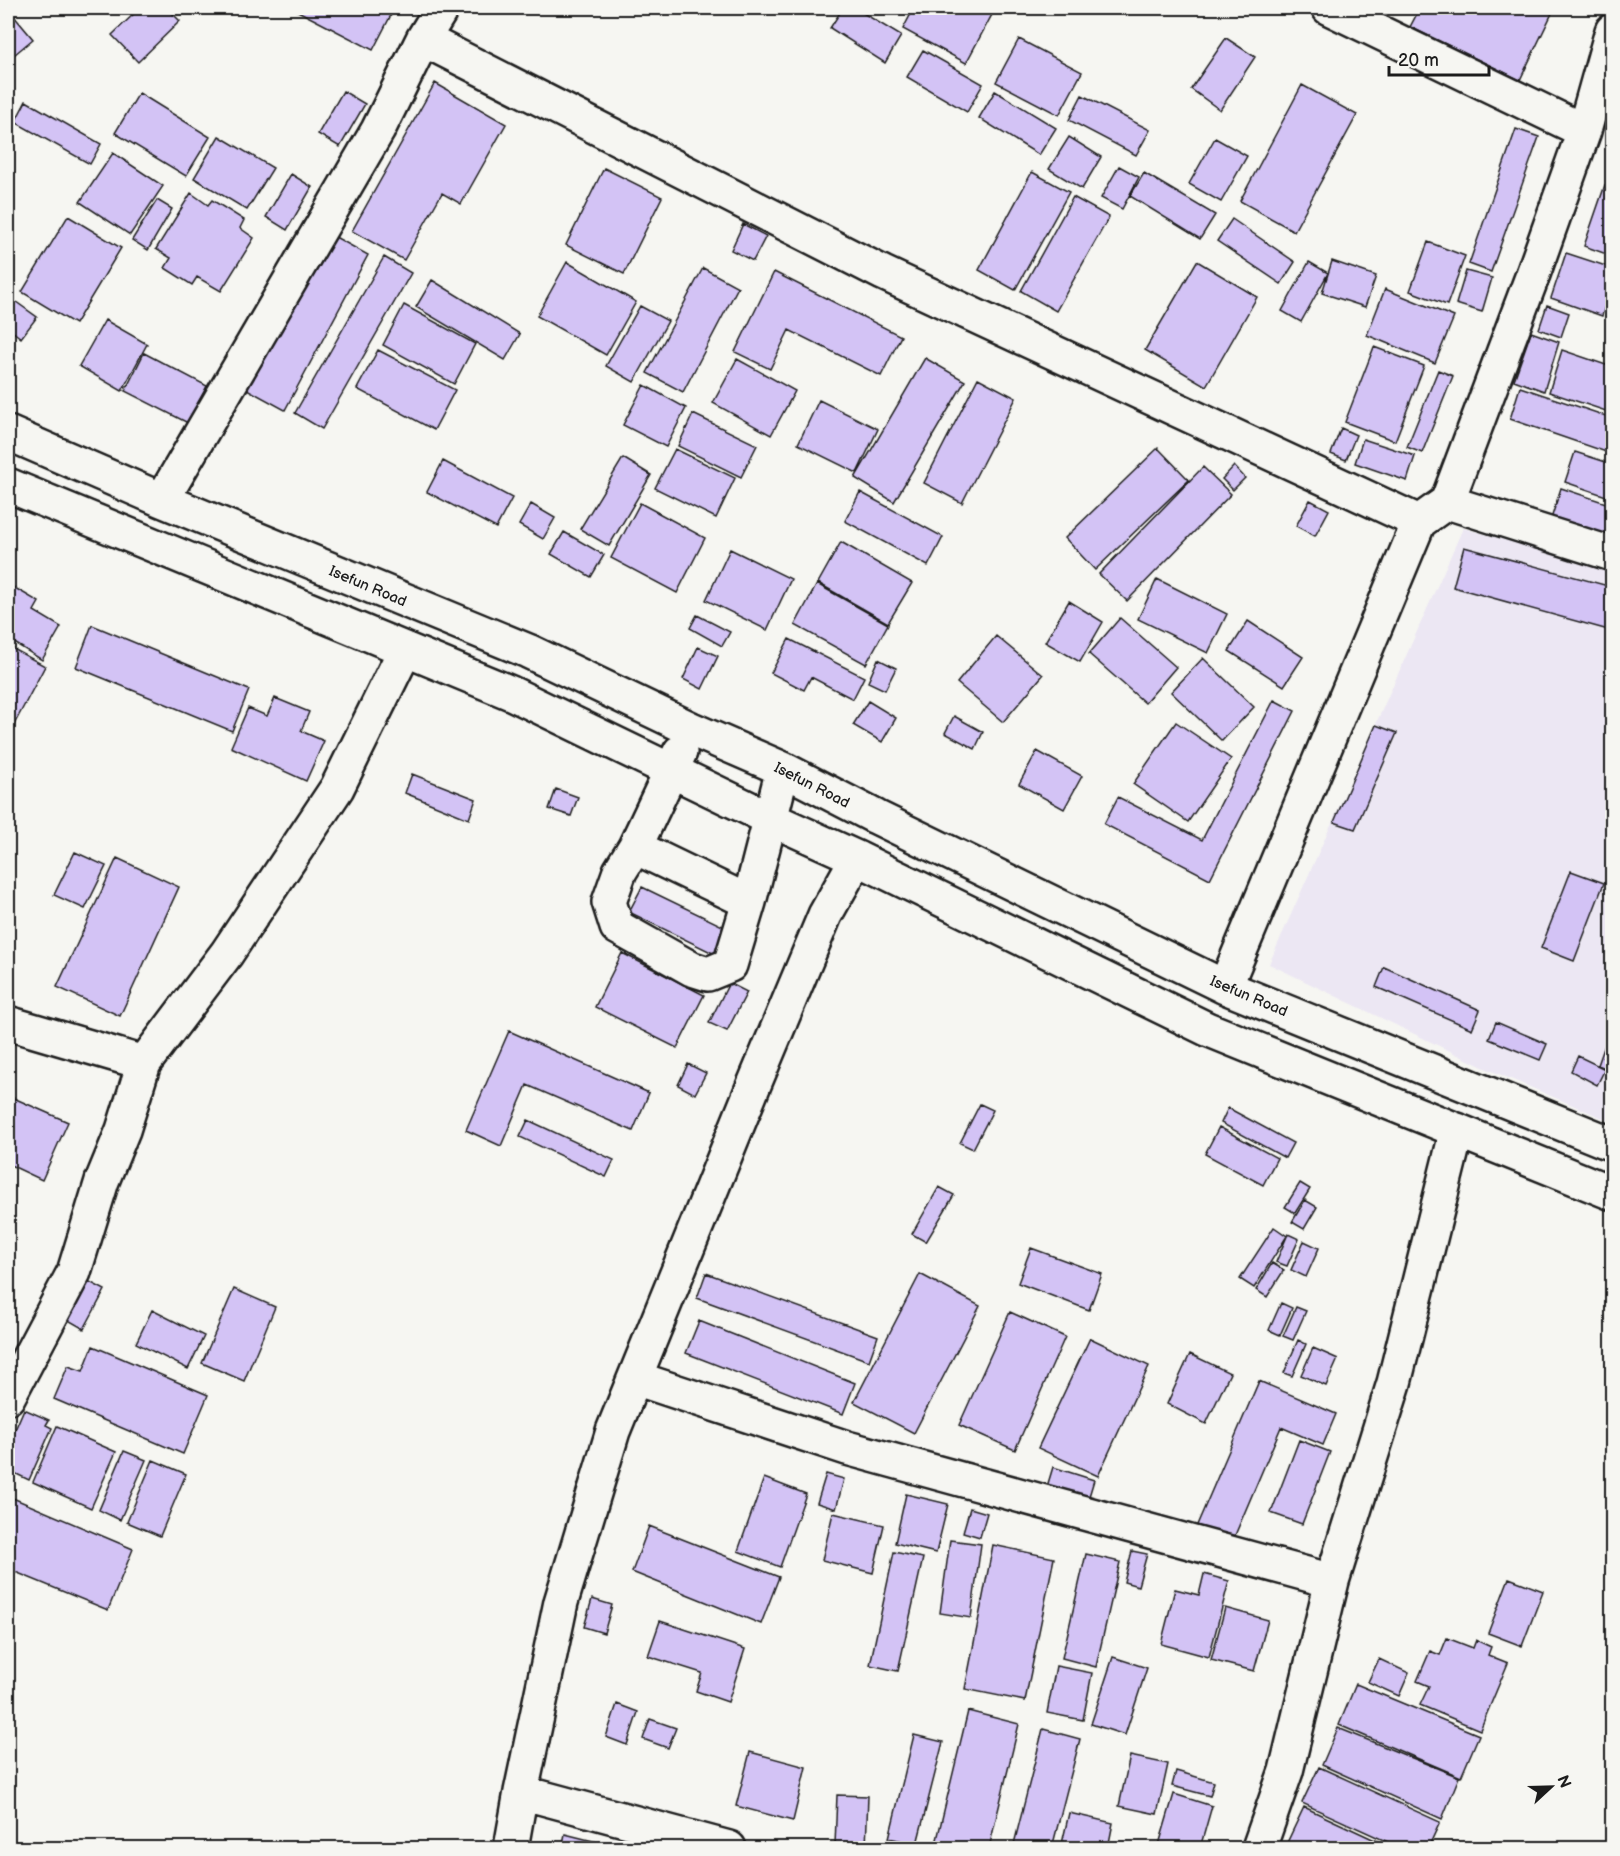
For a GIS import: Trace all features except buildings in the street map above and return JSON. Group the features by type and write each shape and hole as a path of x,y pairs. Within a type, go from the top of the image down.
{"street":[{"path":"162,500 378,130 423,39 442,8"},
{"path":"1329,8 1584,130"},
{"path":"1225,987 1341,704 1419,522 1447,502 1532,277 1584,130 1612,31"},
{"path":"423,39 883,273 1419,522"},
{"name":"Isefun Road","path":"8,433 162,500 528,651 692,729 783,769 876,817 1225,987 1612,1144"},
{"path":"8,485 511,693 771,819 857,858 1207,1029 1612,1193"},
{"path":"1447,502 1612,554"},
{"path":"8,1397 74,1272 102,1181 123,1130 144,1063 227,953 337,788 405,650"},
{"path":"692,729 621,871 609,902 616,927 693,969 708,974 730,965 749,902 783,769"},
{"path":"635,847 749,902"},
{"path":"511,1848 561,1602 614,1431 825,915 857,858"},
{"path":"8,1023 144,1063"},
{"path":"1259,1848 1286,1771 1332,1581 1394,1383 1457,1130"},
{"path":"635,1378 847,1448 1332,1581"},
{"path":"521,1792 729,1848"}],"shaded area":[{"path":"1463,528 1612,570 1612,1122 1485,1068 1269,964"}]}
